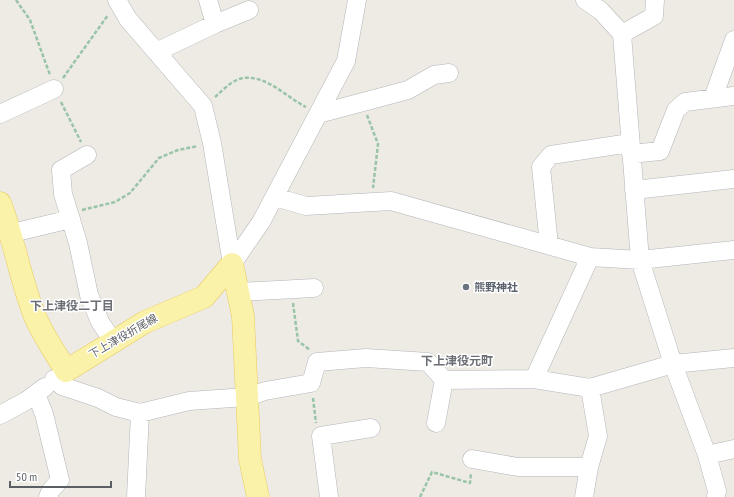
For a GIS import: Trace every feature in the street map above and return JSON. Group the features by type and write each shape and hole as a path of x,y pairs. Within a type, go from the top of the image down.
{"main road":[{"path":"0,202 12,233 23,279 35,315 60,375"},
{"path":"232,264 243,316 250,459 258,497"},
{"name":"下上津役折尾線","path":"60,375 145,322 204,297 232,264"}],"street":[{"path":"208,0 215,24"},
{"path":"232,264 261,222 346,61 357,0"},
{"path":"585,0 601,11 622,34 640,260 673,364 707,455 717,491 716,497"},
{"path":"622,34 654,16 655,0"},
{"path":"117,1 156,52 204,106 212,143 232,264"},
{"path":"156,52 215,24 249,10"},
{"path":"713,98 734,40"},
{"path":"318,114 362,104 408,90 434,75 449,73"},
{"path":"0,114 54,89"},
{"path":"549,245 542,167 551,155 630,149 660,151 676,110 684,102 734,96"},
{"path":"87,155 61,170 63,194 94,308 113,341"},
{"path":"634,190 734,179"},
{"path":"275,197 306,206 390,201 590,257 640,260 734,250"},
{"path":"12,233 70,216"},
{"path":"534,379 590,257"},
{"path":"238,292 314,288"},
{"path":"0,414 36,394 60,375 62,386 98,398 116,407 140,413 189,401 247,397 265,391 310,383 317,362 366,358 428,362 444,380 534,379 590,388 673,364 734,358"},
{"path":"436,423 444,380"},
{"path":"584,497 588,467 598,436 590,388"},
{"path":"36,394 44,414 60,480 51,490 48,497"},
{"path":"136,497 140,413"},
{"path":"329,497 321,436 371,428"},
{"path":"707,455 734,449"},
{"path":"472,459 518,467 588,467"}],"path":[{"path":"16,0 30,20 54,89 87,155"},
{"path":"54,89 117,1"},
{"path":"204,106 231,84 243,78 261,80 275,86 297,103 318,114"},
{"path":"362,104 378,144 371,202"},
{"path":"70,216 115,202 130,193 147,170 160,158 178,150 212,143"},
{"path":"292,289 298,341 312,351 317,362"},
{"path":"310,383 317,430 321,436"},
{"path":"420,497 432,472 470,483 472,459"}],"place":[{"name":"熊野神社","path":"466,287"}],"district":[{"name":"下上津役二丁目","path":"72,306"},
{"name":"下上津役元町","path":"457,361"}]}
